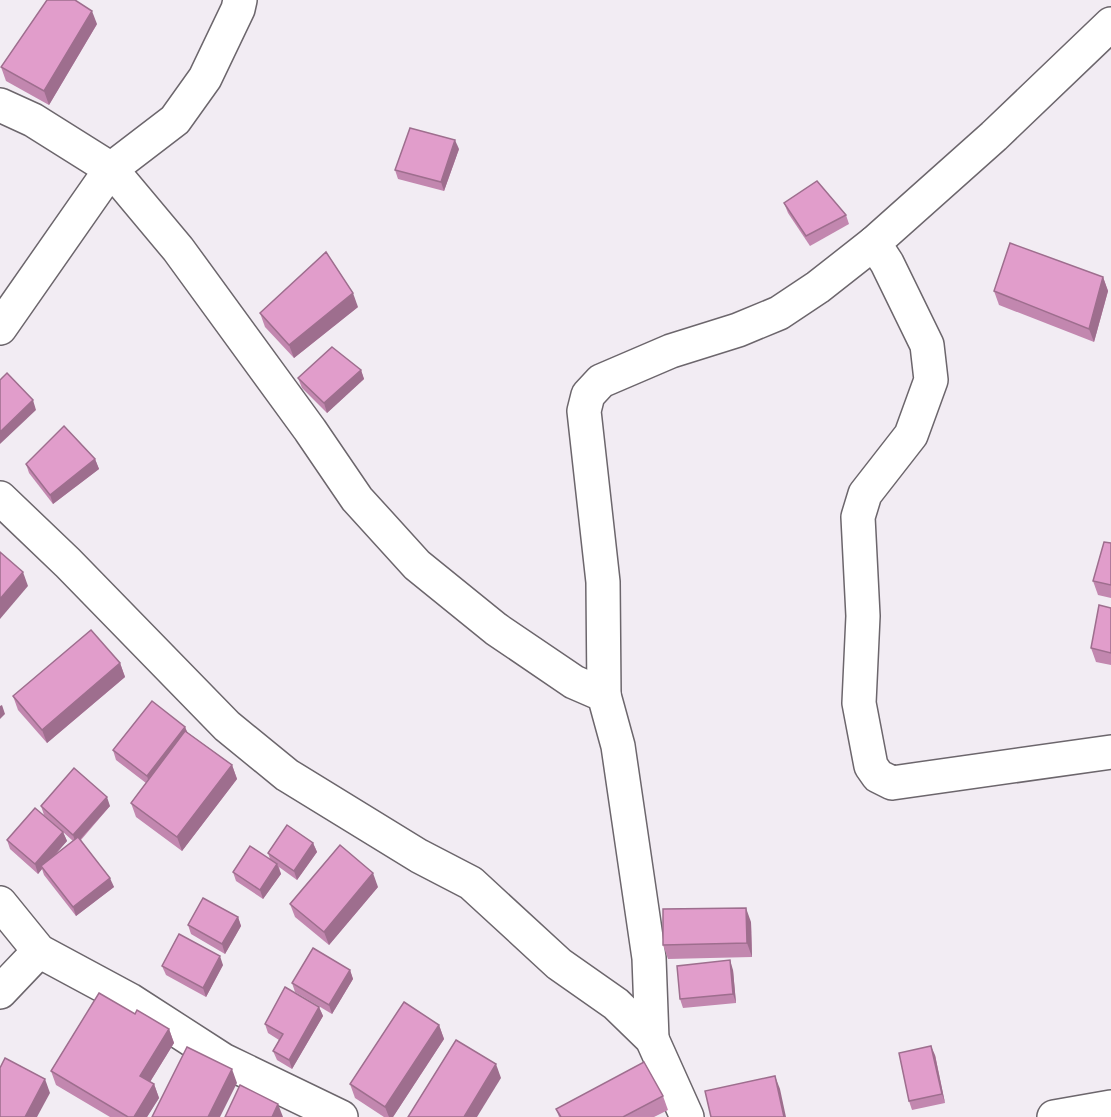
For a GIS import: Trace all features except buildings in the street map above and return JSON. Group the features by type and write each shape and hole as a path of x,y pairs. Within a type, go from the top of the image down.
{"street":[{"path":"0,328 111,169 175,120 205,78 238,9 240,0"},
{"path":"652,1039 649,958 618,746 604,695 603,582 584,411 588,395 601,381 671,351 738,330 779,313 818,287 874,243 994,136 1111,24"},
{"path":"0,105 33,120 111,169 178,249 310,430 357,499 417,565 496,629 574,682 604,695"},
{"path":"874,243 887,263 927,345 931,380 911,435 865,494 858,517 863,616 858,703 871,766 878,776 892,783 1111,752"},
{"path":"0,498 68,563 228,726 287,775 419,856 471,883 559,964 616,1004 652,1039 687,1117"},
{"path":"0,903 39,951 130,1000 223,1060 341,1117"},
{"path":"0,992 39,951"},
{"path":"1054,1117 1111,1107"}]}
